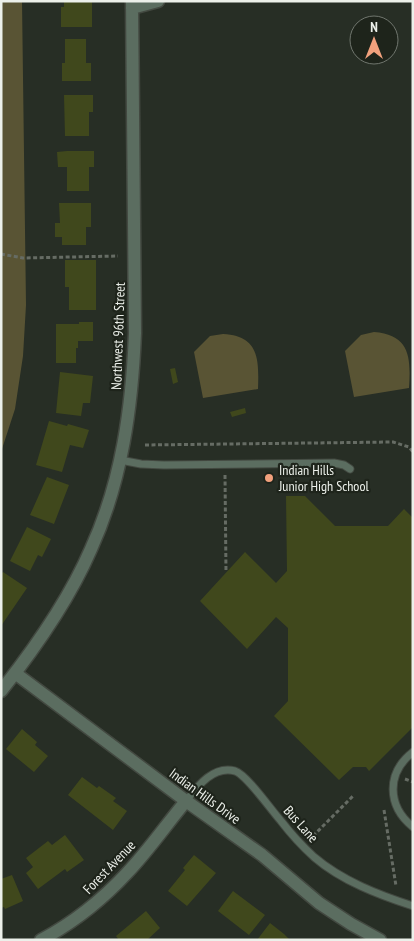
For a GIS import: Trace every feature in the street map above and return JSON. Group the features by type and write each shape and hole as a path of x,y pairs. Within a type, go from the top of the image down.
{"street":[{"path":"132,5 158,1"},
{"name":"Northwest 96th Street","path":"1,691 48,627 68,594 91,549 109,502 125,441 134,378 135,333 132,5"},
{"name":"Indian Hills Drive","path":"15,673 186,801 262,855 319,903 380,940"},
{"name":"Forest Avenue","path":"41,940 56,932 85,911 126,874 186,801"}],"lane":[{"path":"120,460 140,464 334,463 344,464 350,469"},
{"path":"413,752 394,776 393,789 397,808 402,818 413,827"},
{"name":"Bus Lane","path":"186,801 199,785 213,774 234,771 242,775 249,782 298,841 315,858 330,869 366,888 413,906"}],"path":[{"path":"3,255 23,258 118,256"},
{"path":"145,445 393,442 409,447 413,452"},
{"path":"225,469 226,572"},
{"path":"313,836 354,795"},
{"path":"384,810 396,886"}],"shaded area":[{"path":"1,1 22,1 26,305 23,356 15,409 1,452"},
{"path":"374,332 395,338 406,350 409,367 409,388 354,397 345,351 361,335"},
{"path":"223,334 244,339 250,344 257,359 258,389 203,398 194,352 210,336"}],"building":[{"path":"64,1 92,1 92,27 61,27 61,7 64,7"},
{"path":"65,39 86,39 86,63 91,63 91,81 62,81 62,63 65,63"},
{"path":"64,95 93,95 93,112 89,112 89,136 65,136"},
{"path":"94,151 94,167 89,167 89,191 67,191 67,167 58,167 57,152"},
{"path":"59,203 91,203 91,227 86,227 86,245 62,245 62,237 55,237 55,223 60,223"},
{"path":"65,260 96,260 96,310 69,310 69,287 65,287"},
{"path":"79,322 93,322 93,341 78,341 76,363 56,363 56,324 79,324"},
{"path":"175,368 178,382 173,384 170,369"},
{"path":"60,372 93,376 90,403 83,403 81,416 56,413"},
{"path":"245,408 246,413 232,417 230,412"},
{"path":"49,421 89,430 83,448 70,445 62,472 36,465"},
{"path":"47,477 69,485 54,524 30,515"},
{"path":"286,496 305,496 335,526 388,526 404,509 413,518 413,727 369,771 366,767 353,767 339,780 274,716 288,701 288,628 276,617 247,649 200,601 245,552 276,583 287,571"},
{"path":"27,527 51,539 42,557 38,555 30,571 10,561"},
{"path":"3,572 27,588 1,626 1,574"},
{"path":"22,729 37,742 35,745 48,756 34,772 6,749"},
{"path":"82,777 116,798 113,801 127,811 113,830 68,795"},
{"path":"65,835 84,860 67,872 65,869 38,889 26,873 33,867 26,858 48,841 52,845"},
{"path":"194,855 216,873 187,906 168,891"},
{"path":"12,875 23,901 5,909 4,907 1,908 1,879"},
{"path":"233,891 265,915 249,935 218,911"},
{"path":"146,911 160,928 147,940 119,940 116,936"},
{"path":"270,923 284,934 290,940 257,940"}],"place":[{"name":"Indian Hills Junior High School","path":"269,478"}]}
